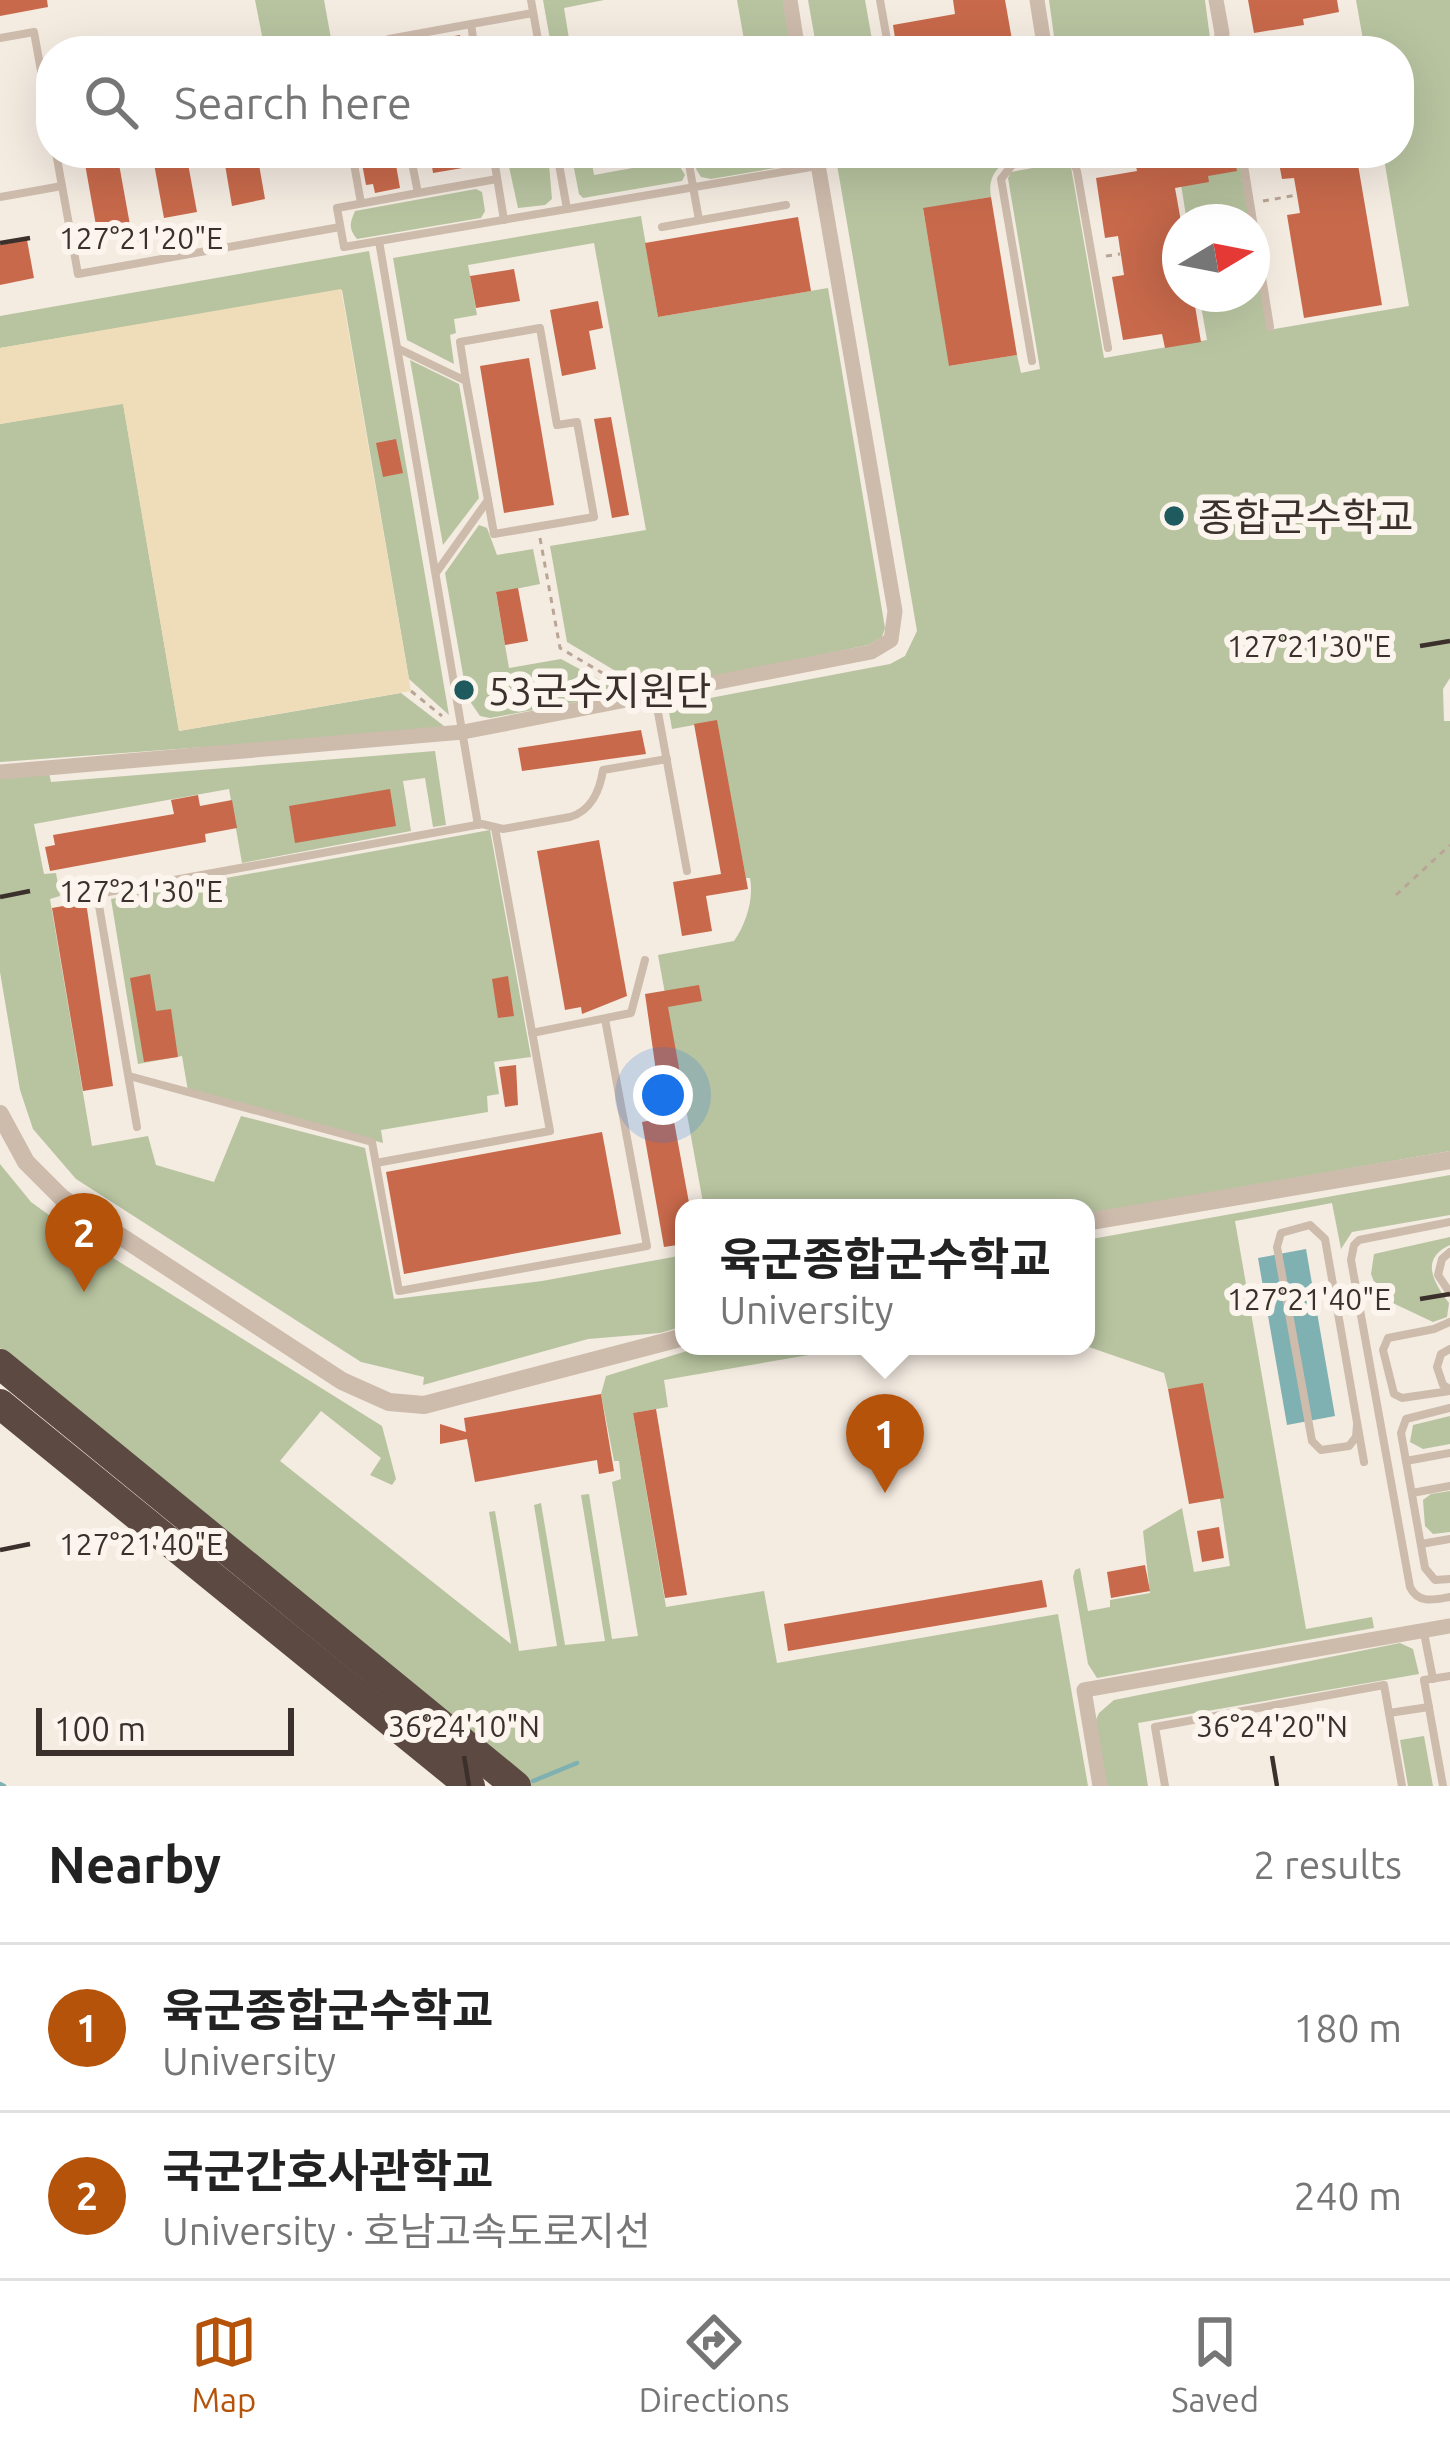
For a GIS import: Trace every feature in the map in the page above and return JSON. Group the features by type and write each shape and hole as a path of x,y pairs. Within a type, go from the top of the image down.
{"highway":[{"path":"0,1364 516,1786"},
{"path":"0,1404 470,1786"}],"street":[{"path":"790,0 796,36"},
{"path":"1036,0 1042,36"},
{"path":"1216,0 1222,36"},
{"path":"0,772 463,732 871,652 891,640 895,611 819,168"},
{"path":"0,1114 26,1162 62,1198 342,1381 389,1402 424,1405 675,1339"},
{"path":"1095,1220 1450,1160"},
{"path":"1100,1786 1084,1690 1450,1626"}],"lane":[{"path":"531,0 537,36"},
{"path":"880,0 886,36"},
{"path":"405,36 533,14"},
{"path":"471,24 473,36"},
{"path":"0,38 34,32 36,38"},
{"path":"59,168 78,274 340,227"},
{"path":"355,168 361,203"},
{"path":"413,168 418,193"},
{"path":"495,168 504,220"},
{"path":"560,168 567,209"},
{"path":"690,168 699,220"},
{"path":"497,179 337,208 344,247 693,188 779,168"},
{"path":"1009,168 1001,178 1032,361"},
{"path":"1077,168 1108,348"},
{"path":"1244,168 1250,204"},
{"path":"0,197 62,186"},
{"path":"662,227 786,205"},
{"path":"380,241 478,825"},
{"path":"1268,312 1270,327"},
{"path":"540,328 557,425 578,422 594,517 494,534 466,381 460,342 540,328"},
{"path":"398,348 466,381"},
{"path":"436,573 488,500"},
{"path":"649,696 667,759 687,871"},
{"path":"137,1127 97,893 478,825 495,828 580,814 593,800 603,770 667,759"},
{"path":"376,1163 550,1132 495,828"},
{"path":"532,1033 631,1013 645,959"},
{"path":"129,1076 372,1142 399,1291 646,1246 605,1018"},
{"path":"1450,1222 1367,1237 1351,1252 1410,1587 1425,1600 1450,1598"},
{"path":"1358,1425 1349,1446 1321,1450 1312,1442 1277,1247 1288,1228 1310,1225 1324,1239 1358,1425 1364,1462"},
{"path":"1450,1252 1442,1259 1438,1275 1450,1293"},
{"path":"1450,1322 1434,1330 1388,1338 1383,1350 1394,1394 1402,1398 1450,1390"},
{"path":"1450,1348 1441,1354 1437,1366 1443,1385 1450,1390"},
{"path":"1450,1408 1406,1419 1401,1433 1430,1576 1450,1579"},
{"path":"1406,1461 1450,1453"},
{"path":"1412,1493 1449,1480"},
{"path":"1421,1544 1450,1539"},
{"path":"1424,1630 1433,1679"},
{"path":"1443,1786 1424,1680 1450,1676"},
{"path":"1166,1786 1155,1727 1384,1685 1402,1786"},
{"path":"1389,1713 1429,1707"}],"path":[{"path":"1250,204 1297,195"},
{"path":"1092,258 1120,254"},
{"path":"538,526 560,648 649,696"},
{"path":"411,692 463,732"},
{"path":"1396,895 1450,845"}],"green space":[{"path":"255,0 324,0 331,36 262,36"},
{"path":"543,0 604,0 564,8 569,36 549,36"},
{"path":"737,0 784,0 790,36 743,36"},
{"path":"808,0 865,0 871,36 814,36"},
{"path":"1049,0 1205,0 1210,36 1054,36"},
{"name":"종합군수학교","path":"1356,0 1450,0 1450,678 1443,689 1444,721 1450,721 1450,1151 1095,1212 1095,1199 702,1199 658,955 734,941 748,911 751,886 716,721 672,729 668,706 890,664 905,656 917,631 838,168 998,168 991,197 923,209 950,366 1017,355 1021,373 1040,369 1008,178 1011,172 1033,168 1071,168 1104,358 1207,340 1202,312 1265,312 1268,330 1409,306 1386,168 1414,168 1414,36 1362,36"},
{"path":"509,168 549,168 552,199 545,205 518,208"},
{"path":"574,168 593,168 594,175 632,168 681,168 685,175 682,181 583,198"},
{"path":"776,168 711,179 701,177 696,169"},
{"path":"1178,168 1241,168 1247,204 1184,204"},
{"path":"476,189 482,192 485,211 481,218 357,239 351,228 355,211"},
{"path":"641,216 658,317 828,288 885,628 882,637 868,645 649,691 567,642 550,546 646,530 594,243 468,265 477,315 454,319 456,333 450,335 454,364 407,340 393,258"},
{"path":"369,251 449,715 409,679 342,290 0,348 0,316"},
{"path":"410,360 459,384 479,498 443,545"},
{"path":"123,403 179,731 401,693 444,726 0,762 0,424"},
{"path":"479,525 487,528 497,555 533,549 540,584 496,593 509,668 561,659 624,693 480,716 467,697 445,573"},
{"path":"435,751 446,825 433,827 425,778 403,781 411,831 242,863 229,789 34,824 44,874 56,873 60,896 50,899 92,1146 148,1136 156,1165 214,1182 241,1116 365,1148 394,1299 542,1281 675,1257 675,1329 588,1339 423,1385 424,1377 361,1362 76,1179 33,1129 20,1090 0,972 0,777 49,773 51,782"},
{"path":"490,830 531,1057 494,1062 499,1094 487,1096 488,1112 381,1130 383,1143 188,1091 182,1056 138,1064 111,899"},
{"path":"0,1164 31,1202 78,1236 382,1426 396,1479 392,1485 370,1475 381,1458 321,1411 280,1461 511,1644 489,1512 495,1511 519,1651 557,1646 534,1505 541,1503 565,1645 605,1641 581,1495 589,1494 612,1639 638,1636 612,1482 621,1479 619,1461 614,1461 601,1394 606,1376 675,1355 809,1355 664,1380 668,1407 633,1413 666,1607 764,1591 777,1663 1058,1614 1088,1786 529,1786 0,1348"},
{"path":"1450,1175 1450,1215 1352,1232 1341,1249 1332,1203 1235,1221 1306,1629 1372,1617 1374,1628 1097,1678 1088,1664 1075,1570 1080,1568 1088,1611 1110,1607 1110,1600 1150,1593 1143,1531 1182,1508 1194,1572 1230,1566 1203,1384 1168,1389 1164,1373 1095,1349 1095,1238"},
{"path":"1450,1237 1450,1245 1432,1264 1435,1280 1449,1303 1447,1317 1433,1322 1380,1297 1371,1274 1374,1254"},
{"path":"1450,1416 1450,1444 1423,1449 1410,1442 1413,1425"},
{"path":"1450,1491 1450,1532 1433,1534 1425,1526 1423,1500"},
{"path":"1400,1643 1413,1649 1419,1674 1138,1723 1148,1786 1106,1786 1095,1722 1114,1700"},
{"path":"1424,1736 1433,1786 1408,1786 1400,1740"}],"sand":[{"path":"341,289 411,691 179,731 123,404 0,424 0,348"}],"water":[{"path":"1306,1249 1335,1416 1287,1425 1258,1258"}],"building":[{"path":"0,0 47,0 48,7 0,16"},
{"path":"953,0 1005,0 1011,36 895,36 893,25 955,14"},
{"path":"1248,0 1337,0 1339,12 1303,19 1304,25 1254,33"},
{"path":"86,168 120,168 130,225 97,231"},
{"path":"155,168 189,168 197,212 164,218"},
{"path":"226,168 260,168 265,199 232,206"},
{"path":"363,168 397,168 400,188 375,193 373,184 366,185"},
{"path":"1136,168 1236,168 1208,176 1209,182 1175,188 1178,204 1162,204 1162,312 1196,312 1201,342 1165,348 1162,334 1123,340 1112,277 1124,275 1118,236 1105,238 1096,178"},
{"path":"1280,168 1359,168 1382,305 1304,318 1287,215 1300,213 1294,178 1282,179"},
{"path":"991,197 1017,355 949,366 923,208"},
{"path":"798,217 811,291 658,317 645,243"},
{"path":"27,240 34,278 0,285 0,245"},
{"path":"514,269 520,301 476,308 470,276"},
{"path":"598,301 603,328 589,331 596,369 562,376 550,310"},
{"path":"529,358 554,505 504,513 480,366"},
{"path":"611,417 629,515 612,518 594,419"},
{"path":"396,439 403,473 383,477 376,443"},
{"path":"518,588 528,641 505,645 496,592"},
{"path":"717,720 748,889 706,896 712,931 682,936 673,882 721,874 694,724"},
{"path":"641,730 646,754 522,771 518,748"},
{"path":"390,789 396,826 295,843 289,806"},
{"path":"198,795 200,806 232,800 237,828 205,834 206,842 50,871 45,847 55,845 53,835 174,814 171,800"},
{"path":"599,840 627,996 582,1014 581,1007 565,1010 537,851"},
{"path":"86,902 113,1086 83,1091 52,908"},
{"path":"150,974 156,1011 171,1009 178,1057 144,1062 130,978"},
{"path":"508,976 514,1016 498,1018 492,979"},
{"path":"699,985 702,1001 668,1007 684,1095 660,1099 645,994"},
{"path":"516,1065 518,1105 505,1107 499,1067"},
{"path":"673,1116 688,1199 675,1199 675,1245 664,1247 642,1122"},
{"path":"602,1132 621,1234 404,1274 386,1172"},
{"path":"1203,1383 1224,1498 1189,1504 1168,1389"},
{"path":"601,1394 614,1471 599,1474 597,1460 475,1482 467,1439 440,1444 440,1424 466,1432 464,1418"},
{"path":"656,1409 687,1595 665,1598 633,1413"},
{"path":"1219,1527 1224,1558 1202,1562 1197,1531"},
{"path":"1145,1565 1150,1591 1111,1598 1107,1572"},
{"path":"1042,1580 1047,1607 788,1651 784,1624"}],"waterway":[{"path":"533,1781 577,1763"},
{"path":"0,1784 4,1786"}],"place":[{"name":"종합군수학교","path":"1174,516"},
{"name":"53군수지원단","path":"464,690"},
{"name":"국군간호사관학교","path":"84,1292"},
{"name":"육군종합군수학교","path":"885,1493"}]}
